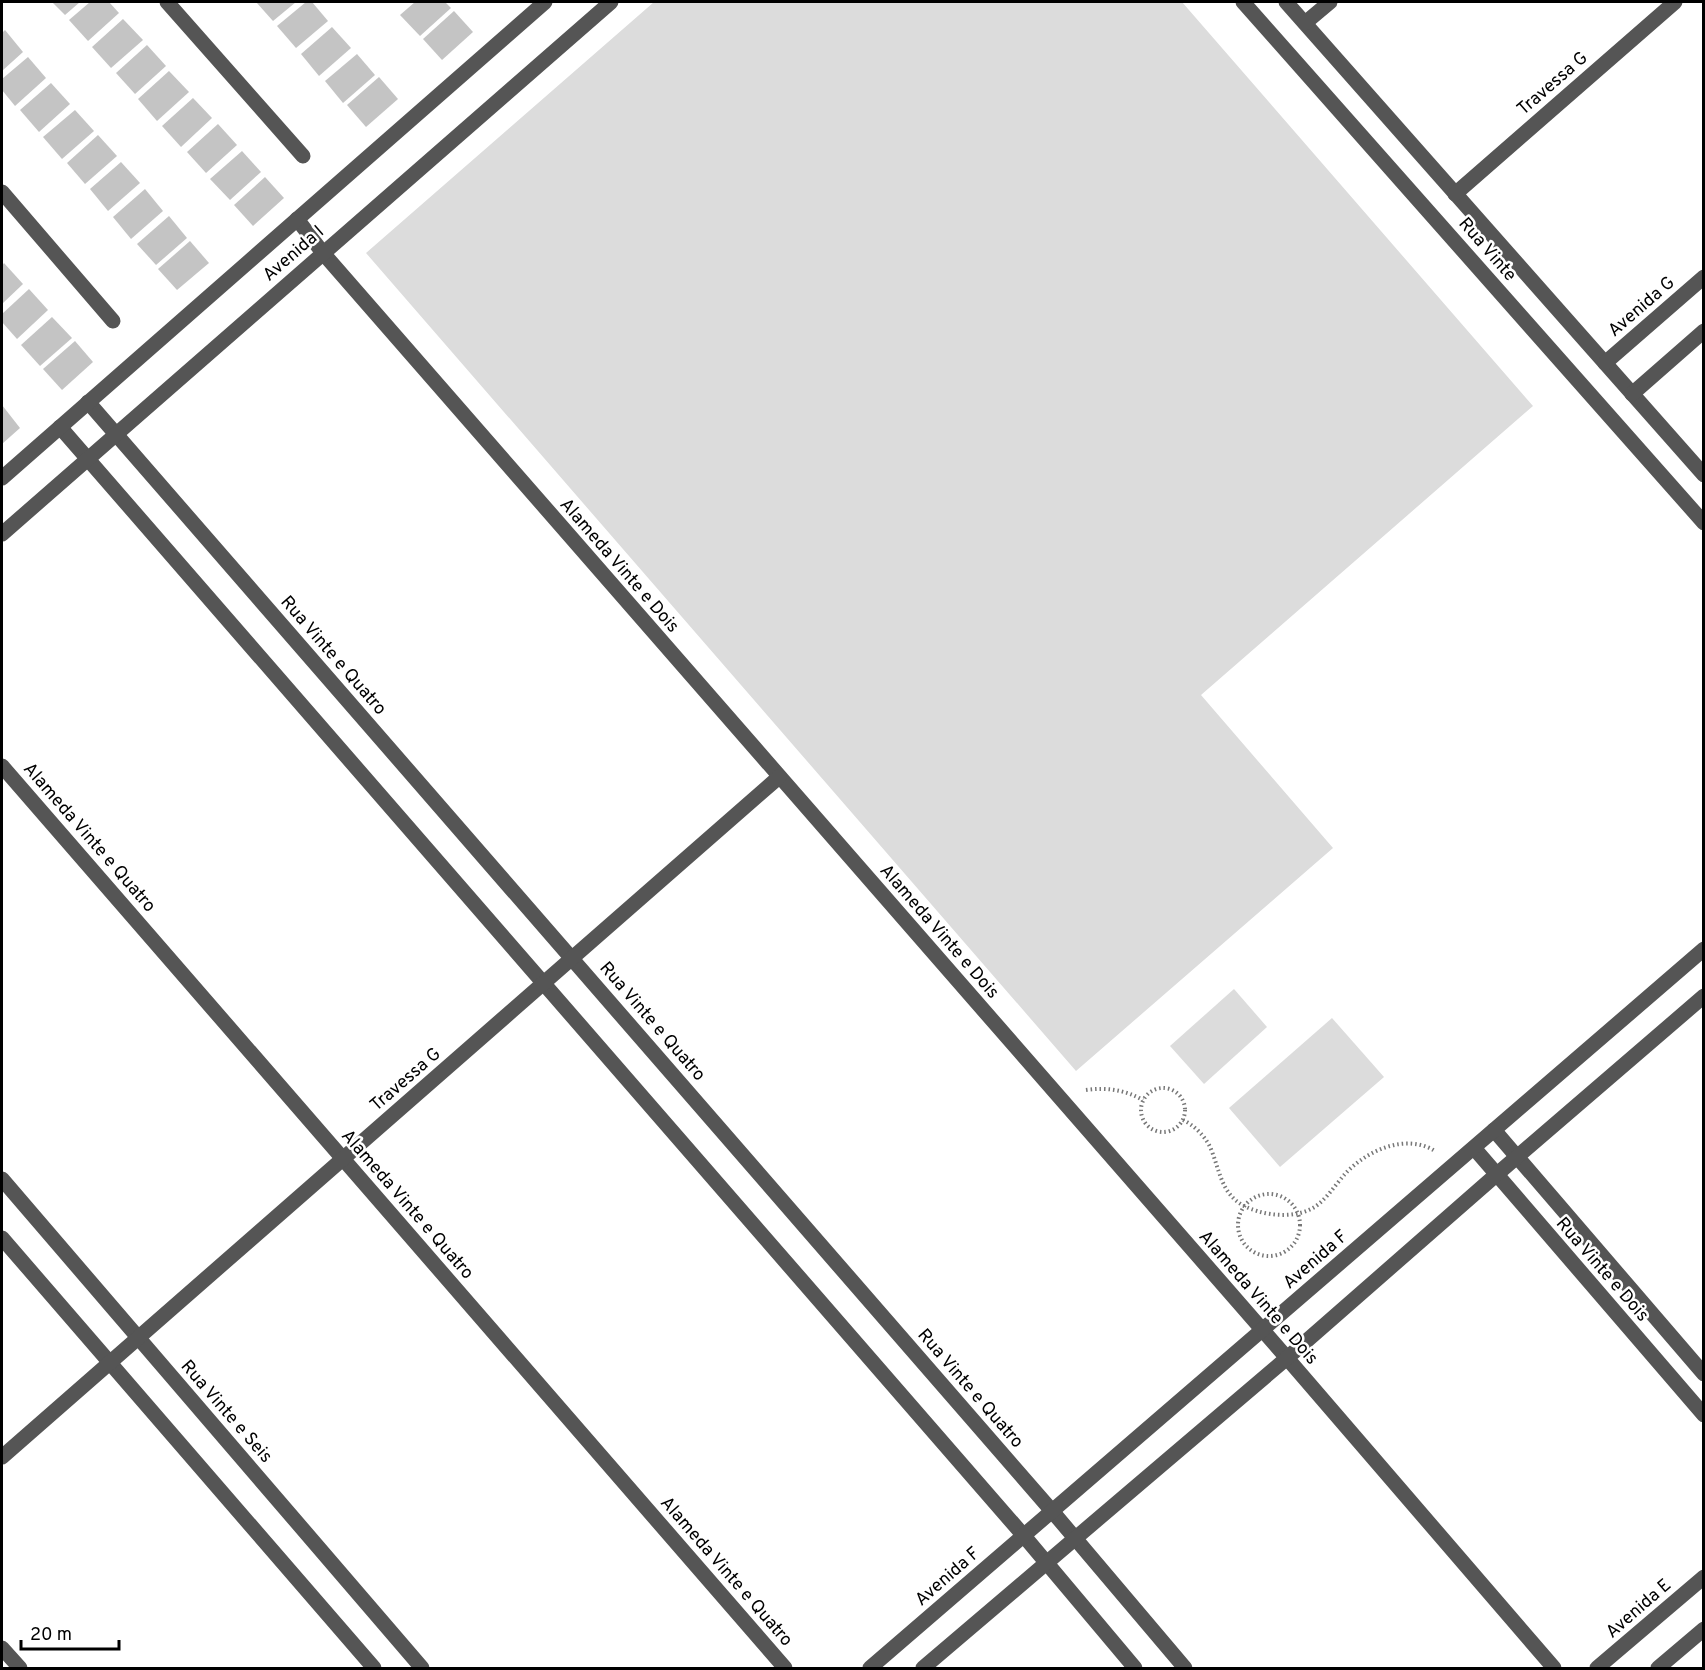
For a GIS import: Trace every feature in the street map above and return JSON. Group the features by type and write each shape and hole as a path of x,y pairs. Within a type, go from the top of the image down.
{"street":[{"path":"167,2 303,156"},
{"name":"Avenida I","path":"2,478 545,2"},
{"name":"Avenida I","path":"2,534 611,2"},
{"name":"Rua Vinte","path":"1243,2 1704,523"},
{"name":"Rua Vinte","path":"1286,2 1704,475"},
{"path":"1305,23 1330,2"},
{"name":"Travessa G","path":"1455,194 1675,2"},
{"path":"2,192 113,321"},
{"name":"Alameda Vinte e Dois","path":"297,219 323,253 1287,1358 1554,1668"},
{"name":"Avenida G","path":"1605,363 1704,277"},
{"path":"1632,394 1704,331"},
{"name":"Rua Vinte e Quatro","path":"88,402 1052,1511 1185,1668"},
{"path":"60,427 1024,1536 1135,1668"},
{"name":"Alameda Vinte e Quatro","path":"2,766 785,1668"},
{"name":"Travessa G","path":"2,1457 779,777"},
{"name":"Avenida F","path":"870,1668 1704,949"},
{"path":"923,1668 1287,1358 1704,996"},
{"name":"Rua Vinte e Dois","path":"1494,1131 1704,1374"},
{"name":"Rua Vinte e Dois","path":"1474,1148 1704,1415"},
{"name":"Rua Vinte e Seis","path":"2,1179 422,1668"},
{"path":"2,1238 374,1668"},
{"name":"Avenida E","path":"1597,1668 1704,1577"},
{"path":"1658,1668 1704,1629"},
{"path":"2,1648 20,1668"}],"path":[{"path":"1059,1098 1083,1090 1105,1088 1126,1092 1143,1100"},
{"path":"1156,1088 1173,1090 1184,1102 1183,1120 1171,1130 1156,1131 1148,1126 1142,1116 1143,1100 1146,1094 1156,1088"},
{"path":"1183,1120 1196,1129 1207,1142 1218,1174 1227,1190 1239,1203 1254,1211 1272,1214 1298,1213 1312,1209 1327,1196 1350,1169 1366,1156 1387,1147 1420,1143 1456,1164"},
{"path":"1268,1193 1287,1199 1298,1213 1300,1224 1294,1244 1281,1254 1264,1255 1248,1248 1240,1236 1238,1223 1244,1206 1255,1197 1268,1193"}],"shaded area":[{"path":"654,2 1182,2 1533,406 1201,695 1333,848 1076,1071 366,253"},
{"path":"1234,989 1267,1027 1204,1084 1170,1046"},
{"path":"1332,1018 1384,1077 1280,1167 1229,1108"}],"building":[{"path":"52,2 80,2 65,15"},
{"path":"90,2 109,2 119,13 88,41 69,20"},
{"path":"256,2 296,2 273,21"},
{"path":"306,2 312,2 328,21 296,48 277,26"},
{"path":"415,2 445,2 451,8 420,36 400,15"},
{"path":"454,11 473,32 442,60 423,39"},
{"path":"123,19 143,40 111,68 92,47"},
{"path":"332,27 351,48 319,76 301,54"},
{"path":"5,30 23,52 2,71 2,33"},
{"path":"147,45 166,66 135,94 116,73"},
{"path":"357,54 375,75 343,103 325,81"},
{"path":"28,57 46,78 15,106 2,90 2,79"},
{"path":"169,71 189,92 157,121 138,99"},
{"path":"379,77 398,99 366,127 347,105"},
{"path":"51,83 70,104 39,132 20,110"},
{"path":"193,98 212,118 181,147 162,126"},
{"path":"75,110 94,131 62,159 43,137"},
{"path":"218,124 237,145 206,173 187,152"},
{"path":"98,135 117,156 85,184 67,163"},
{"path":"242,151 261,172 230,200 210,179"},
{"path":"121,162 140,183 108,211 90,189"},
{"path":"265,177 284,198 253,226 234,205"},
{"path":"145,189 163,211 131,239 113,217"},
{"path":"169,216 187,238 156,265 137,244"},
{"path":"190,241 209,263 177,290 158,269"},
{"path":"4,263 23,284 2,304 2,266"},
{"path":"29,289 48,310 17,339 2,322 2,314"},
{"path":"52,317 72,338 40,366 21,345"},
{"path":"75,341 93,362 62,390 43,369"},
{"path":"2,405 20,428 2,444"}]}
